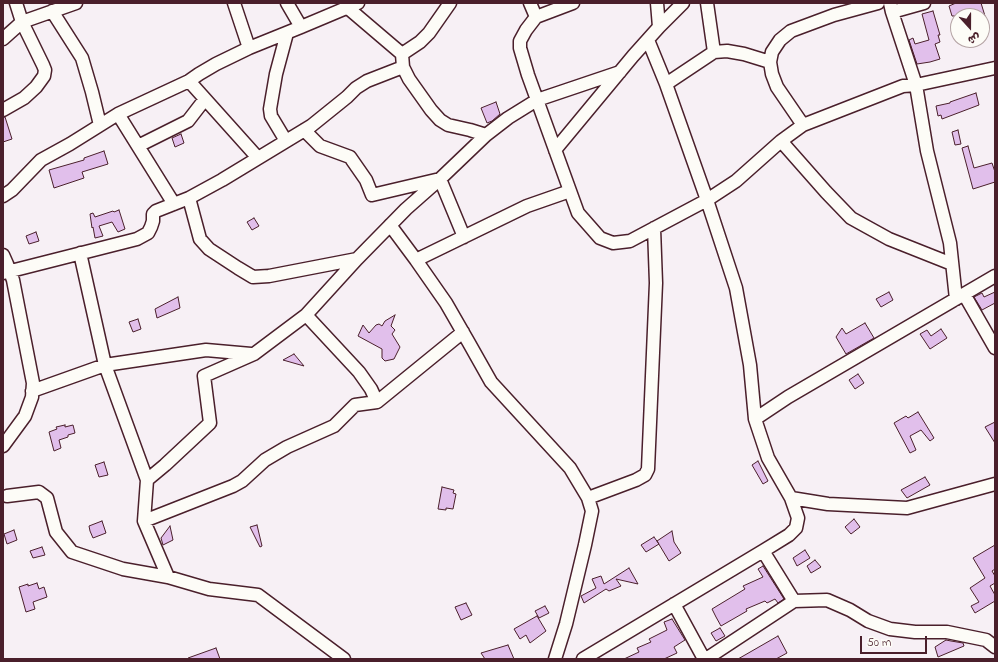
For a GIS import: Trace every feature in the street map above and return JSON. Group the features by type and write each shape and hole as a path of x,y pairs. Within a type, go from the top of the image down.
{"street":[{"path":"3,110 24,98 36,87 44,76 45,70 22,22 16,3"},
{"path":"3,39 22,22 76,3"},
{"path":"234,3 249,48"},
{"path":"287,3 301,28"},
{"path":"402,54 420,42 429,33 450,3"},
{"path":"530,3 536,17"},
{"path":"573,3 536,17 520,41 520,48 528,75 578,213 600,238 613,243 630,241 707,200 736,181 781,141 803,125 903,86 916,85 995,68"},
{"path":"657,3 660,27"},
{"path":"555,150 648,40 684,3"},
{"path":"707,3 714,52"},
{"path":"803,125 777,87 772,74 770,62 772,52 780,40 791,31 834,15 878,3"},
{"path":"924,3 891,7 916,85 927,152 950,243 952,264 960,297 995,348"},
{"path":"3,196 12,190 41,160 118,114 189,81 216,64 249,48 301,28 351,5 402,54 403,67 409,79 440,120 448,125 486,135"},
{"path":"52,11 82,58 100,125"},
{"path":"286,141 272,116 270,109 276,74 287,33"},
{"path":"583,659 789,535 796,528 798,518 791,498 768,458 755,419 750,366 736,288 666,84 648,40"},
{"path":"666,84 714,52 726,51 744,54 770,62"},
{"path":"6,272 137,239 148,233 153,221 153,214 156,211 189,198 222,180 311,126 356,88 367,81 403,67"},
{"path":"147,480 210,423 204,376 254,354 306,315 406,209 486,135 508,118 537,100 620,72"},
{"path":"189,81 258,158"},
{"path":"138,146 188,121 205,99"},
{"path":"118,114 174,204"},
{"path":"304,130 320,146 350,157 366,180 372,195 440,179"},
{"path":"781,141 851,218 889,239 952,264"},
{"path":"440,179 464,237"},
{"path":"416,260 527,206 570,191"},
{"path":"189,198 200,239 209,249 253,276 269,276 358,259"},
{"path":"390,225 446,303 491,382 570,468 588,498 592,510 585,544 566,624 554,659"},
{"path":"588,498 636,480 645,475 648,469 656,283 654,228"},
{"path":"80,253 105,365 147,480 144,521 168,577"},
{"path":"3,255 6,272 13,280 33,383 32,397 25,416 3,446"},
{"path":"755,419 788,397 995,276"},
{"path":"306,315 359,372 371,389 377,402"},
{"path":"144,521 233,486 242,481 265,460 281,450 334,426 355,405 377,402 463,332"},
{"path":"32,391 105,365 206,350 254,354"},
{"path":"791,498 828,504 906,508 995,484"},
{"path":"6,496 39,492 47,498 56,532 72,552 123,569 168,577 209,589 258,595 344,659"},
{"path":"763,551 794,601"},
{"path":"674,604 705,659 794,601 827,600 850,610 868,621 890,629 915,632 947,632 986,640 995,647"}],"building":[{"path":"956,3 981,3 983,8 950,8 950,9 949,6"},
{"path":"933,11 940,35 938,35 940,42 935,44 940,59 917,64 909,40 913,38 915,44 929,40 922,14"},
{"path":"976,93 979,105 942,119 941,115 938,116 936,106 950,103"},
{"path":"496,102 500,114 492,121 487,123 481,108"},
{"path":"3,117 5,117 12,139 3,142"},
{"path":"958,130 961,144 955,145 952,132"},
{"path":"181,134 184,143 175,147 172,138"},
{"path":"968,146 974,168 992,163 995,172 995,182 973,189 962,148"},
{"path":"104,151 108,164 82,172 84,178 54,188 49,170 84,160 84,158"},
{"path":"119,210 125,229 118,232 112,222 99,226 103,236 95,238 90,214 93,213 95,217"},
{"path":"254,218 259,226 252,230 247,222"},
{"path":"36,232 39,241 29,244 26,236"},
{"path":"889,292 893,300 881,307 876,299"},
{"path":"995,292 995,303 982,310 974,297 982,293 984,297"},
{"path":"178,297 180,308 157,318 155,309"},
{"path":"395,315 391,326 395,330 392,334 400,347 394,359 385,361 382,358 382,349 358,336 363,325 369,333 376,325 379,324 382,326 385,321"},
{"path":"138,319 141,329 133,332 129,322"},
{"path":"865,323 874,338 846,354 836,337 842,328 846,334"},
{"path":"941,329 947,338 930,349 920,334 927,330 931,336"},
{"path":"294,354 304,366 283,360"},
{"path":"858,374 864,383 855,389 849,380"},
{"path":"918,412 934,438 930,441 921,430 910,436 916,450 910,453 894,423 906,416 908,418"},
{"path":"995,422 995,443 985,427"},
{"path":"65,425 65,427 73,425 75,433 59,440 61,448 54,451 49,432 57,429 56,427"},
{"path":"758,461 768,481 763,484 752,465"},
{"path":"104,462 108,475 99,477 95,465"},
{"path":"925,477 930,485 907,498 901,490"},
{"path":"442,487 454,490 453,493 456,494 453,509 438,509"},
{"path":"854,519 860,527 851,534 845,527"},
{"path":"102,521 106,533 93,538 89,526"},
{"path":"257,525 262,546 260,547 250,527"},
{"path":"170,526 173,540 163,545 161,538"},
{"path":"14,530 17,540 7,544 4,534"},
{"path":"672,531 674,542 681,553 669,561 657,541"},
{"path":"654,537 659,544 646,552 641,545"},
{"path":"995,545 995,569 992,571 995,576 995,583 990,586 995,595 995,601 975,613 971,606 979,602 970,588 985,578 973,558"},
{"path":"42,547 45,555 33,558 30,551"},
{"path":"805,550 810,558 797,566 793,558"},
{"path":"815,560 821,567 811,573 807,566"},
{"path":"763,566 784,599 778,603 775,599 767,603 765,601 746,609 747,611 721,626 712,609 745,589 743,586 763,577 758,569"},
{"path":"629,568 638,584 616,579 621,586 609,591 606,589 584,603 581,596 596,588 592,579 601,576 604,584"},
{"path":"37,583 39,589 44,587 47,597 33,602 35,609 26,612 19,587"},
{"path":"466,603 472,615 461,620 455,607"},
{"path":"545,606 549,613 539,618 535,611"},
{"path":"537,616 546,631 530,643 526,635 520,639 514,629"},
{"path":"672,619 685,640 674,647 677,653 664,659 624,659 639,652 637,648 651,642 649,639 667,630 664,622"},
{"path":"720,628 725,636 716,641 711,633"},
{"path":"778,636 787,653 776,659 738,659"},
{"path":"946,640 963,643 964,646 938,657 935,647"},
{"path":"508,645 514,659 485,659 481,653"},
{"path":"216,648 220,659 188,659 188,658"}]}
